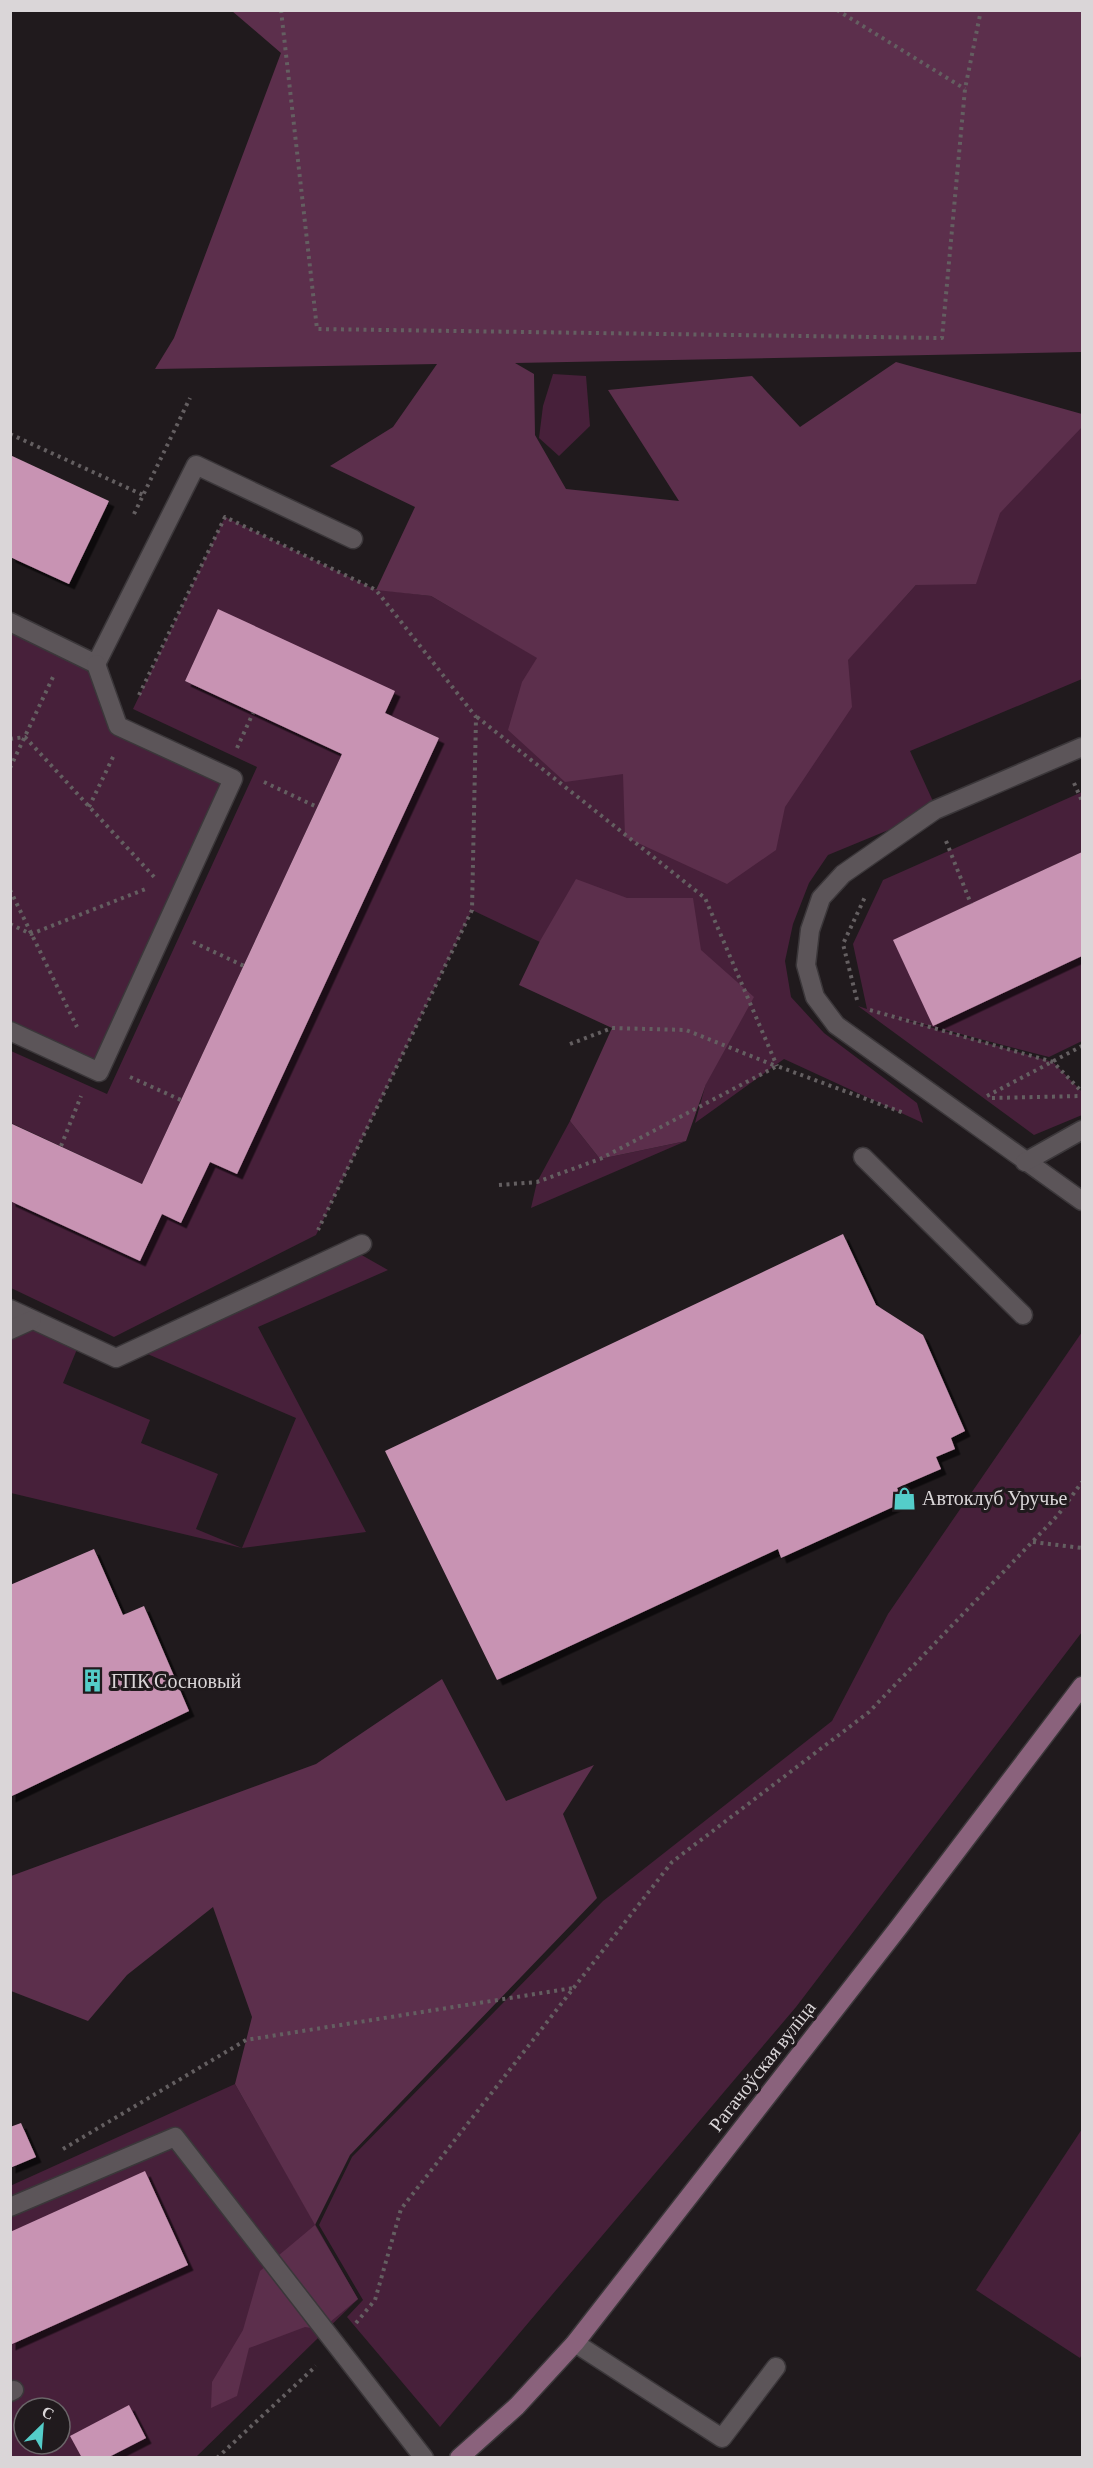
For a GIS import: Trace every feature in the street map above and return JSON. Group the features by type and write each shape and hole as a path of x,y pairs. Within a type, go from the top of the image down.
{"street":[{"name":"Рагачоўская вуліца","path":"459,2457 517,2406 575,2343 899,1927 1083,1686"}],"lane":[{"path":"96,664 196,465 353,539"},
{"path":"10,622 96,664 118,726 233,779 92,1079 10,1030"},
{"path":"1083,747 935,810 843,874 821,898 810,930 806,965 815,997 836,1025 1025,1162 1083,1201"},
{"path":"1025,1162 1083,1130"},
{"path":"863,1157 1023,1314"},
{"path":"10,1310 116,1358 362,1244"},
{"path":"10,1330 32,1320"},
{"path":"10,2207 175,2137 424,2457"},
{"path":"575,2343 722,2438 776,2367"}],"path":[{"path":"281,10 317,329 942,338 965,89 981,10"},
{"path":"837,10 965,89"},
{"path":"133,517 190,398"},
{"path":"10,434 143,495"},
{"path":"376,590 476,717 705,898 777,1066"},
{"path":"10,768 65,649"},
{"path":"233,755 253,713"},
{"path":"316,1235 472,910 476,717"},
{"path":"89,807 126,730"},
{"path":"10,739 25,737"},
{"path":"10,924 31,934 159,883 25,737"},
{"path":"1064,788 1083,780"},
{"path":"263,782 317,807"},
{"path":"1074,783 1083,801"},
{"path":"934,842 956,834"},
{"path":"945,838 971,904"},
{"path":"10,890 92,1079 61,1146"},
{"path":"868,892 843,944 858,1006 1053,1062 1083,1094"},
{"path":"190,941 244,966"},
{"path":"868,1014 878,1021"},
{"path":"570,1044 612,1028 686,1030 907,1114"},
{"path":"982,1099 1083,1046"},
{"path":"500,1185 537,1182 600,1159 777,1066"},
{"path":"128,1076 181,1100"},
{"path":"982,1099 1083,1094"},
{"path":"982,1099 991,1105"},
{"path":"218,2457 337,2346 375,2300 401,2209 672,1862 869,1712 1058,1515 1083,1482"},
{"path":"1032,1542 1083,1548"},
{"path":"61,2150 246,2040 574,1988"}],"shaded area":[{"path":"232,11 1082,11 1082,352 515,363 534,374 535,435 566,489 679,501 608,390 752,376 800,427 896,362 1082,414 1082,427 1000,513 976,584 916,585 848,660 852,707 785,807 776,850 727,884 625,837 623,774 565,782 508,730 522,682 537,658 431,596 376,590 415,507 330,466 393,427 437,364 155,369 174,338 281,53"},
{"path":"553,374 586,376 590,426 559,456 539,438 543,406"},
{"path":"1082,426 1082,679 910,751 937,810 828,855 809,883 793,924 785,961 791,997 824,1033 917,1103 923,1123 784,1059 695,1123 706,1083 540,942 472,910 316,1235 114,1337 11,1288 11,1201 140,1261 162,1214 182,1223 210,1162 237,1174 439,738 385,713 218,610 185,681 342,754 142,1184 11,1123 11,1051 107,1094 257,767 133,709 225,517 374,589 431,596 538,658 624,773 784,806 847,660 916,585 999,513"},
{"path":"10,622 96,664 118,726 233,779 99,1072 11,1031"},
{"path":"1082,792 1082,852 894,940 934,1025 1082,956 1082,1041 1049,1057 884,1014 1053,1062 1082,1092 1082,1115 1034,1135 858,1006 867,1009 853,944 883,880"},
{"path":"576,879 627,898 693,898 701,950 754,997 706,1084 686,1141 600,1159 570,1121 612,1028 519,985 540,941"},
{"path":"570,1121 600,1159 686,1141 531,1208 537,1182"},
{"path":"351,1249 388,1270 258,1327 366,1532 242,1548 296,1418 136,1349"},
{"path":"10,1309 80,1342 63,1383 150,1420 141,1443 218,1474 196,1529 242,1548 11,1493"},
{"path":"1082,1332 1082,1632 796,2007 440,2427 347,2317 363,2300 319,2225 352,2157 603,1901 832,1721 888,1614"},
{"path":"442,1679 506,1801 594,1765 563,1814 597,1898 350,2155 315,2225 235,2084 252,2017 213,1907 127,1975 88,2021 11,1991 11,1876 316,1764"},
{"path":"235,2084 358,2299 196,2457 11,2457 10,2186"},
{"path":"1082,2129 1082,2354 1080,2358 976,2290"},
{"path":"315,2225 358,2299 324,2327 325,2330 305,2327 249,2348 237,2396 211,2408 212,2382 243,2330 260,2271"}],"building":[{"path":"10,455 109,501 69,584 10,557"},
{"path":"218,609 395,691 385,713 439,738 237,1174 210,1162 181,1223 162,1214 140,1261 10,1201 10,1123 142,1184 342,754 185,681"},
{"path":"1082,852 1082,956 933,1026 893,940"},
{"path":"843,1234 876,1305 923,1335 965,1431 951,1438 955,1449 936,1457 941,1469 897,1488 904,1502 781,1558 778,1549 497,1680 385,1451"},
{"name":"ГПК Сосновый","path":"94,1549 123,1615 144,1606 189,1711 10,1797 10,1585"},
{"path":"21,2123 36,2157 10,2168 10,2127"},
{"path":"145,2171 188,2265 10,2345 10,2232"},
{"path":"129,2405 146,2438 107,2458 82,2458 72,2440 72,2435"}],"place":[{"name":"Автоклуб Уручье","path":"904,1498"},
{"name":"ГПК Сосновый","path":"93,1681"}]}
